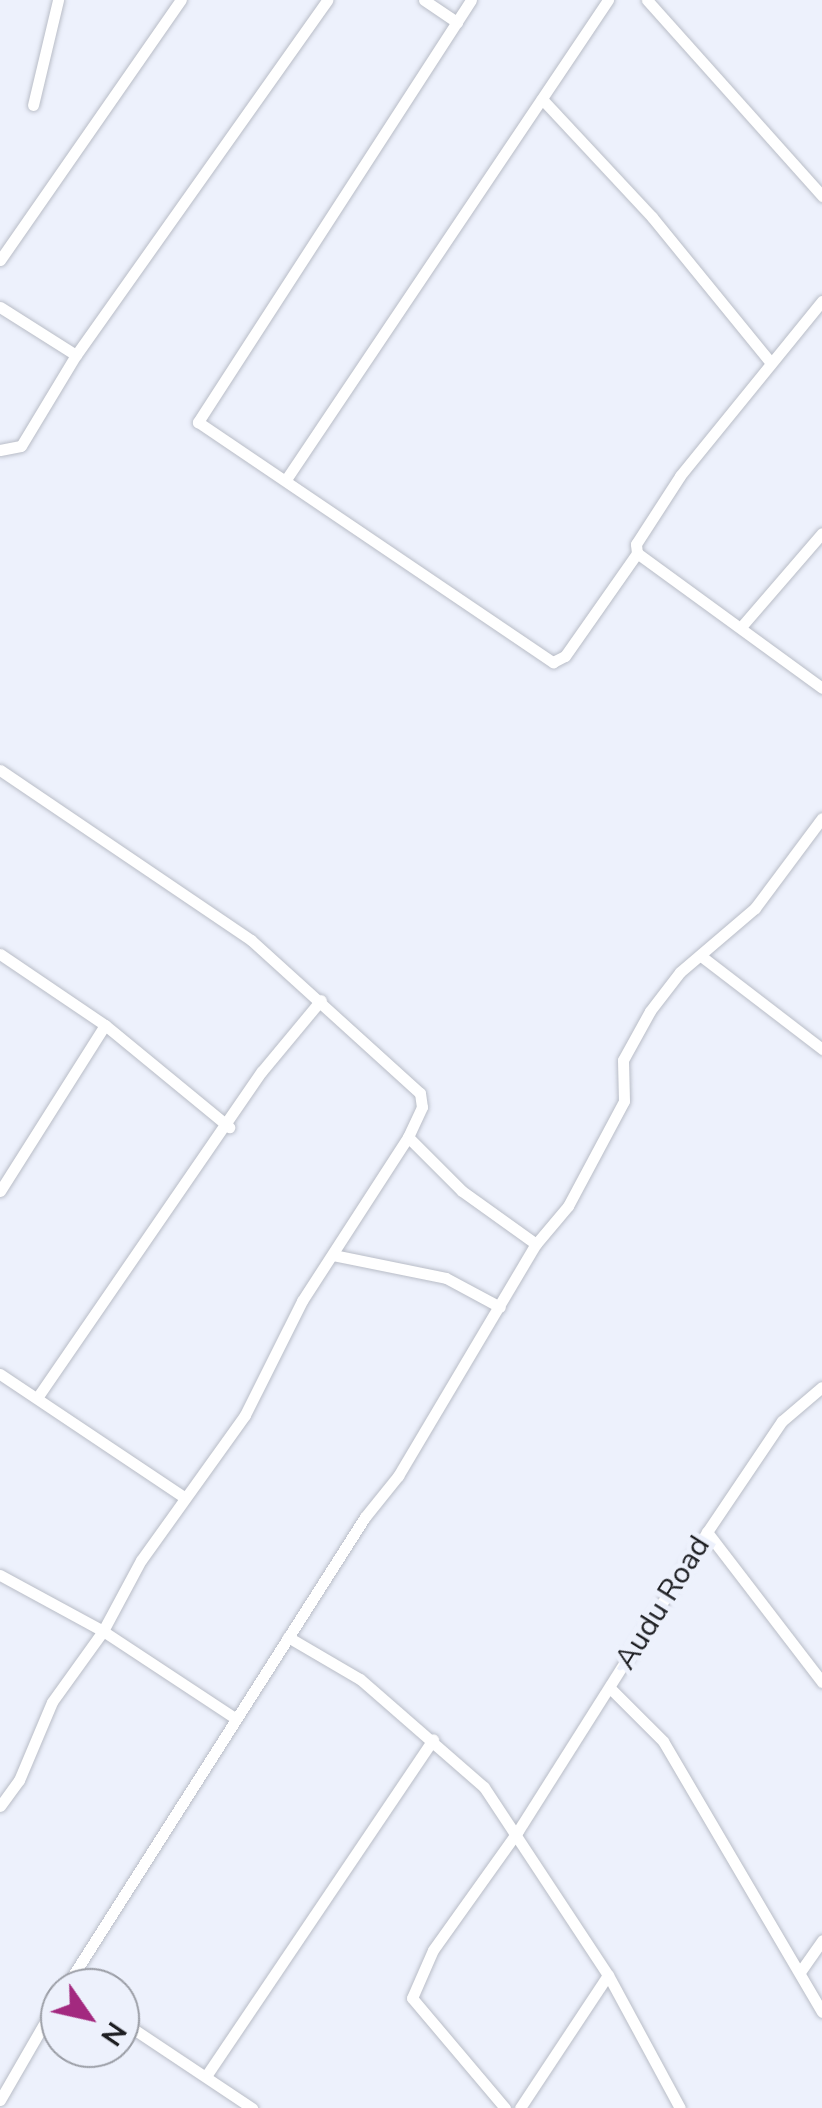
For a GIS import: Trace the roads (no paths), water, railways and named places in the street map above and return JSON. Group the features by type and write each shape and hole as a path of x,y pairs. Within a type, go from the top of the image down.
{"street":[{"path":"33,105 58,0"},
{"path":"0,260 181,0"},
{"path":"0,450 21,446 76,354 327,0"},
{"path":"424,0 457,22"},
{"path":"471,0 198,419 553,662 565,656 637,554 640,535 680,476 822,300"},
{"path":"287,478 608,0"},
{"path":"647,0 822,196"},
{"path":"542,99 652,218 771,363"},
{"path":"0,307 76,354"},
{"path":"741,627 822,533"},
{"path":"637,554 822,688"},
{"path":"0,770 251,940 322,1000 420,1093 422,1108 333,1255 245,1415 184,1497 103,1632 52,1702 20,1780 1,1802"},
{"path":"78,1968 235,1718 398,1476 536,1244 557,1225 624,1101 623,1060 650,1011 667,986 754,908 822,818"},
{"path":"0,954 105,1025 229,1127"},
{"path":"701,956 822,1049"},
{"path":"39,1395 229,1127 262,1070 322,1000"},
{"path":"0,1191 105,1025"},
{"path":"408,1136 462,1191 536,1244"},
{"path":"333,1255 446,1278 500,1306"},
{"path":"0,1374 39,1395 184,1497"},
{"name":"Audu Road","path":"505,2108 412,1998 433,1950 518,1831 706,1532 782,1421 822,1387"},
{"path":"706,1532 822,1682"},
{"path":"0,1575 103,1632 235,1718"},
{"path":"288,1637 360,1679 433,1739 518,1831 608,1975 680,2108"},
{"path":"610,1688 662,1741 822,2012"},
{"path":"206,2076 433,1739"},
{"path":"800,1972 822,1940"},
{"path":"520,2108 608,1975"},
{"path":"0,2100 40,2031"},
{"path":"140,2033 252,2108"}]}
